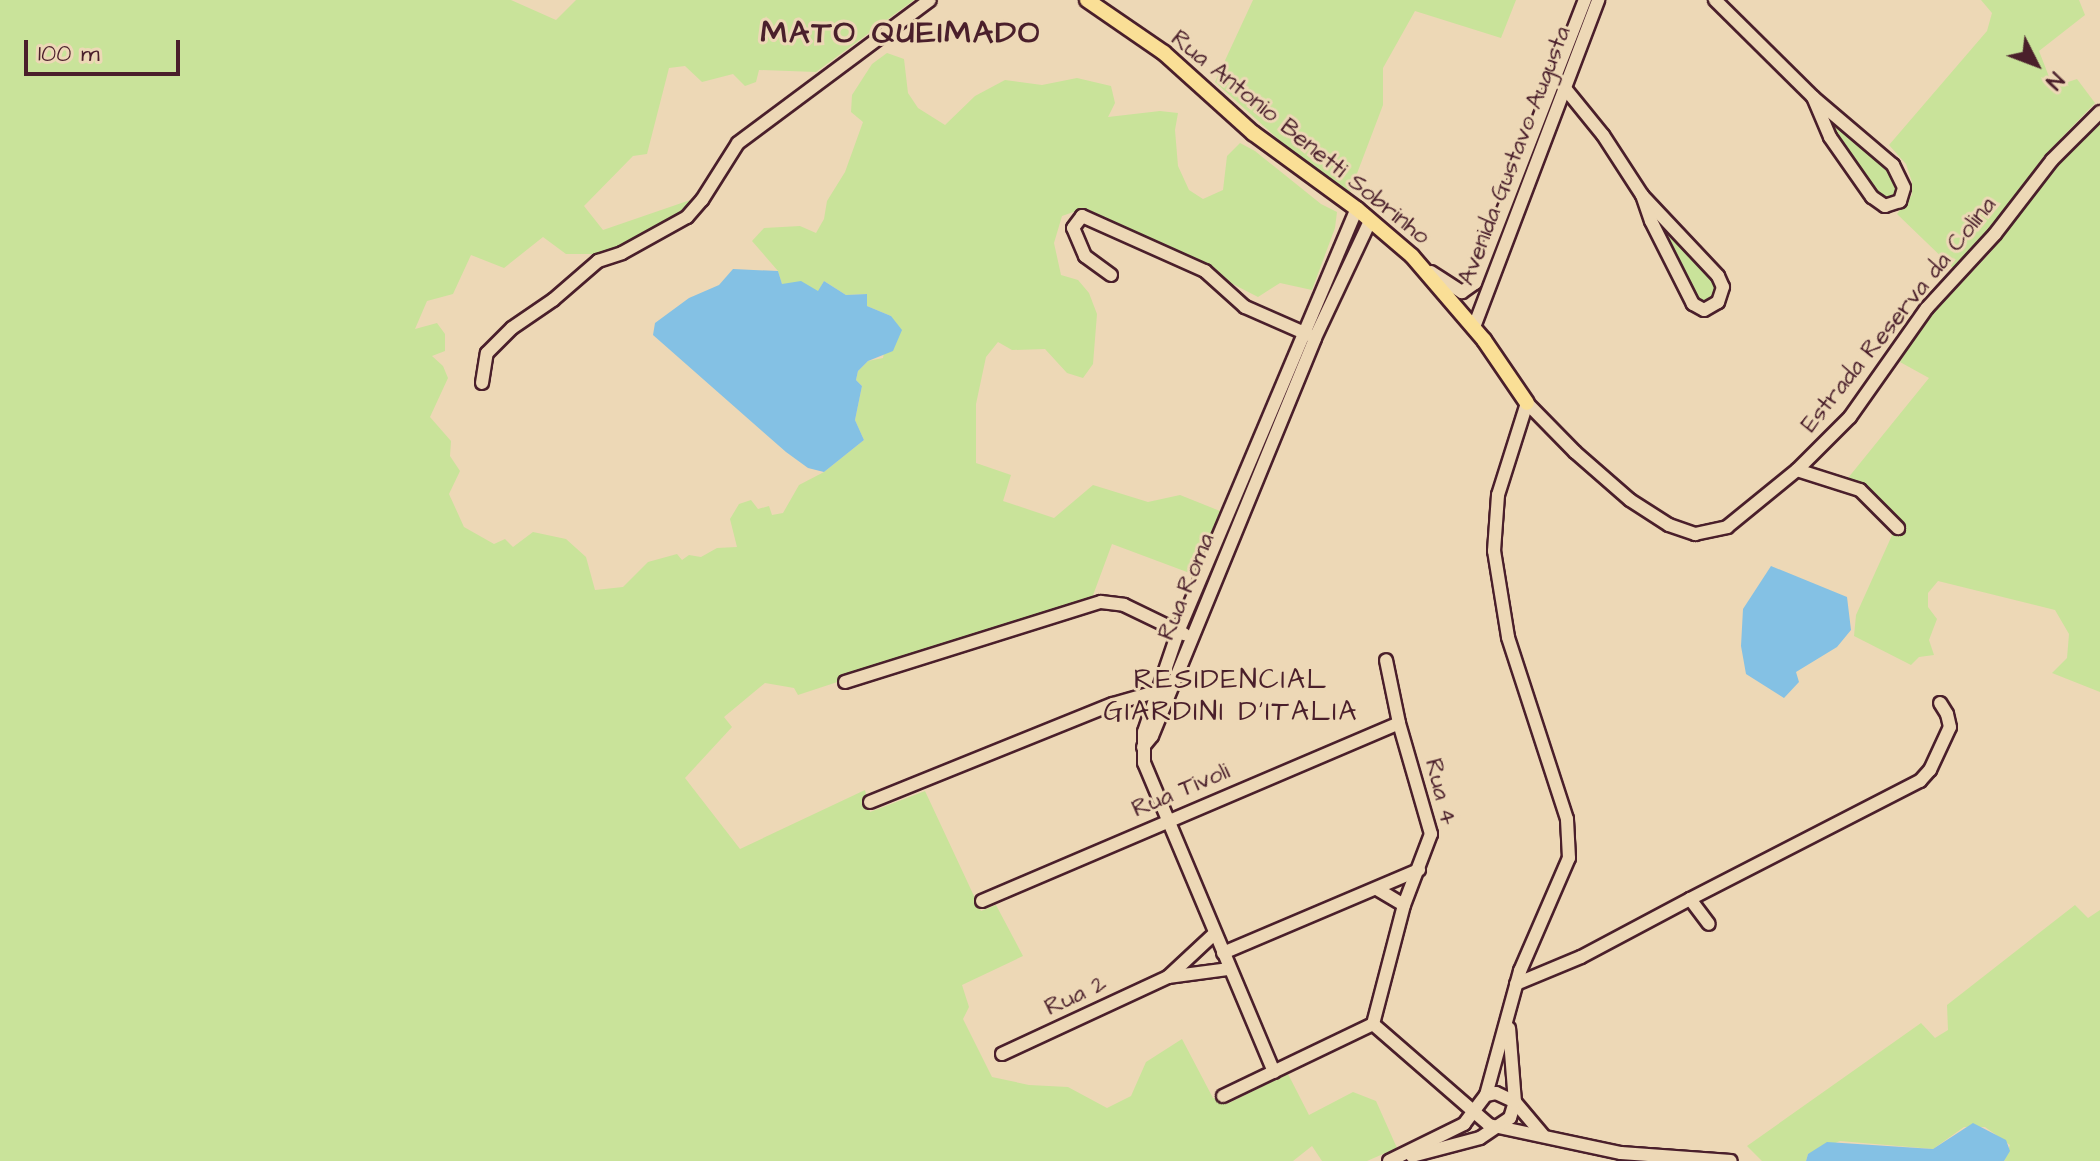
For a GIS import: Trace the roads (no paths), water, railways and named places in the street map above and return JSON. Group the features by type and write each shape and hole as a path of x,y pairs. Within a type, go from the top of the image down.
{"main road":[{"name":"Rua Antonio Benetti Sobrinho","path":"1087,0 1164,53 1263,141 1357,209 1420,265 1474,327 1527,403"}],"street":[{"path":"482,383 487,353 504,335 553,300 598,261 687,217 702,200 738,143 930,0"},
{"name":"Avenida Gustavo Augusta","path":"1474,327 1585,0"},
{"name":"Avenida Gustavo Augusta","path":"1420,265 1462,292 1475,283 1560,80 1598,0"},
{"path":"1715,0 1813,97 1900,172 1904,188 1900,201 1885,206 1872,197 1830,137 1813,97"},
{"path":"1560,80 1642,195 1718,276 1723,287 1718,302 1704,310 1693,304 1651,221 1642,195"},
{"name":"Estrada Reserva da Colina","path":"1527,403 1575,452 1630,500 1680,531 1704,533 1727,527 1797,470 1850,417 1927,308 1995,234 2052,160 2100,112"},
{"name":"Rua Roma","path":"1169,821 1144,763 1144,732 1310,335 1357,209"},
{"path":"1111,275 1085,256 1073,228 1082,216 1205,271 1245,307 1310,335"},
{"name":"Rua Roma","path":"1310,335 1370,221"},
{"path":"1389,1161 1452,1131 1474,1114 1486,1095 1516,984 1563,875 1570,849 1567,819 1508,637 1494,551 1498,495 1527,403"},
{"path":"1797,470 1860,490 1898,528"},
{"path":"845,682 1101,602 1124,605 1184,634"},
{"name":"Rua 4","path":"1373,1024 1404,905 1431,834 1399,723 1386,660"},
{"path":"870,802 1163,690"},
{"path":"1516,984 1581,957 1920,781 1930,770 1950,727 1940,703"},
{"name":"Rua Tivoli","path":"982,901 1399,723"},
{"path":"1169,821 1274,1072"},
{"path":"1223,953 1419,870"},
{"path":"1377,889 1404,905"},
{"path":"1690,899 1709,924"},
{"name":"Rua 2","path":"1168,977 1215,933"},
{"name":"Rua 2","path":"1002,1054 1168,977 1229,969"},
{"path":"1389,1161 1472,1141 1499,1128 1510,1118 1515,1102 1508,1021"},
{"path":"1223,1096 1373,1024 1474,1114 1499,1128 1638,1156 1731,1161"},
{"path":"1486,1095 1496,1093 1515,1102 1543,1135"}],"water":[{"path":"733,269 778,271 782,284 801,281 818,291 824,281 846,295 867,294 867,306 891,316 902,330 893,351 868,361 858,371 856,380 862,386 855,420 864,440 824,472 808,468 786,452 653,335 655,323 689,298 719,285"},
{"path":"1771,566 1847,597 1851,630 1837,647 1796,672 1799,682 1784,698 1746,674 1741,646 1743,609"},
{"path":"1973,1123 2006,1140 2010,1151 2004,1161 1806,1161 1808,1154 1827,1142 1933,1149"}],"district":[{"name":"MATO QUEIMADO","path":"901,33"},
{"name":"RESIDENCIAL GIARDINI D'ITALIA","path":"1231,696"}]}
